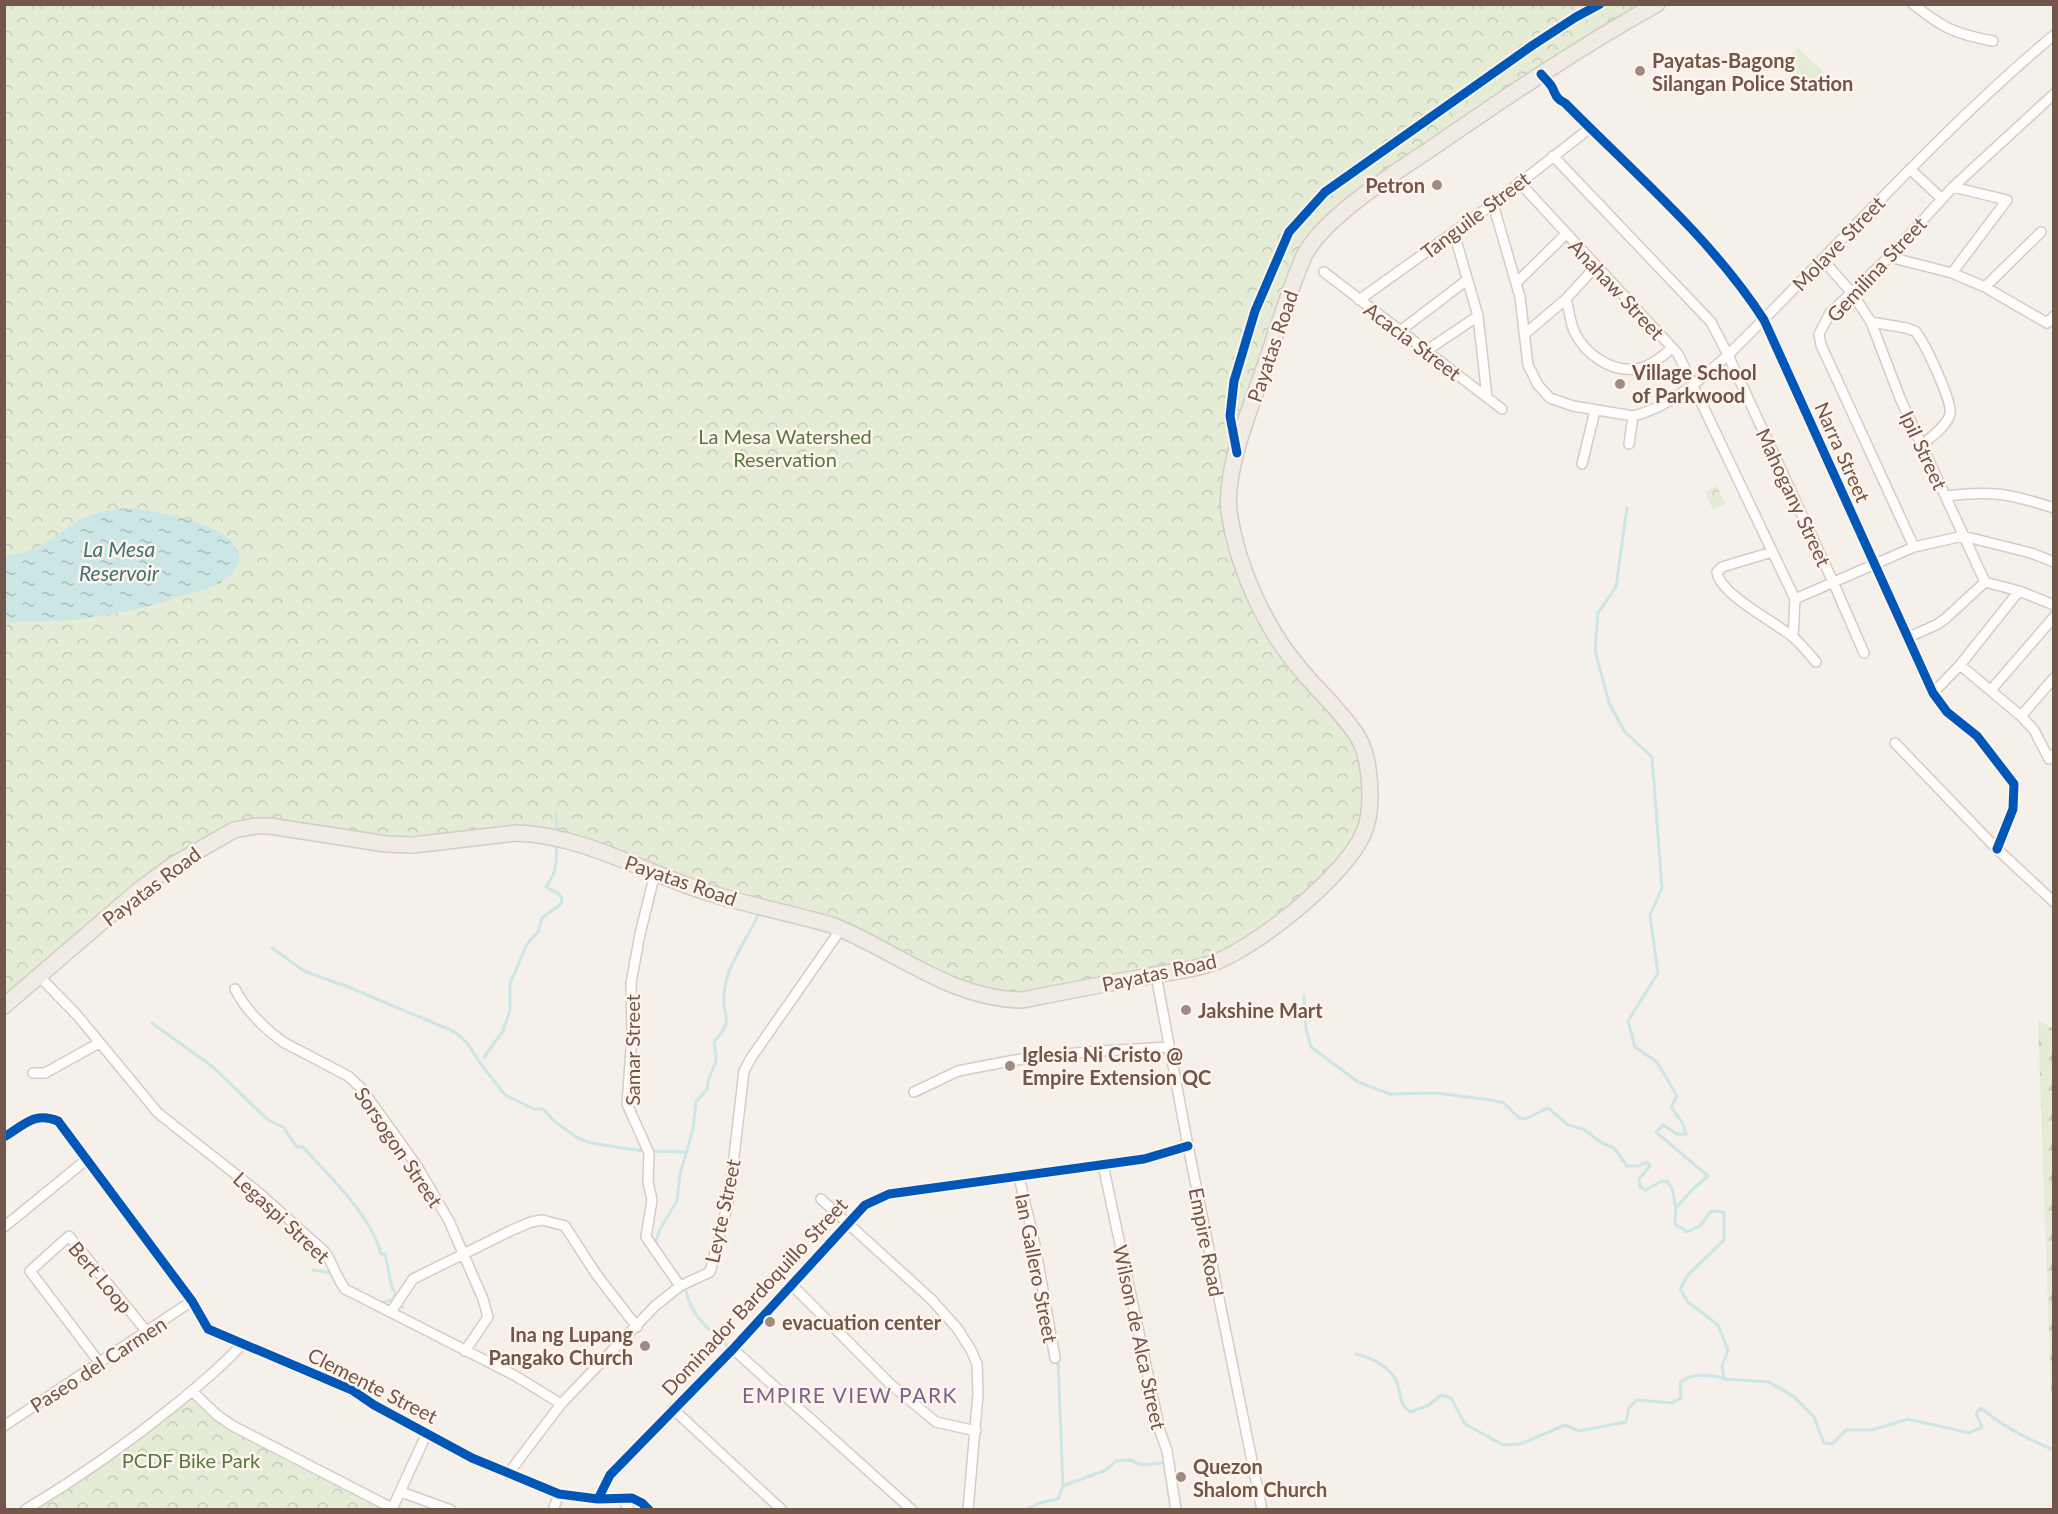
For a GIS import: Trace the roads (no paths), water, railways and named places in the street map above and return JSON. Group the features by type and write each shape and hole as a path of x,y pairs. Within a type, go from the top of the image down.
{"main road":[{"name":"Payatas Road","path":"4,1006 139,890 172,865 224,834 255,826 399,845 427,844 505,834 528,834 595,849 708,893 827,923 952,985 975,994 1002,1000 1022,1000 1212,963 1256,940 1307,900 1342,865 1356,849 1368,818 1368,771 1359,739 1279,642 1251,589 1229,510 1229,489 1237,453 1295,277 1313,240 1347,210 1402,168 1541,74 1657,4"}],"street":[{"path":"1237,453 1230,416 1234,381 1255,311 1289,232 1325,192 1533,45 1600,4"},
{"path":"1913,4 1953,31 1964,36 1993,41"},
{"name":"Molave Street","path":"1633,416 1651,412 1692,386 1728,355 1910,169 2019,64 2054,34"},
{"name":"Narra Street","path":"1541,74 1553,88 1556,98 1566,103 1679,217 1735,279 1764,320 1933,693 1947,712 1977,736 2014,784 2013,809 1997,849"},
{"name":"Gemilina Street","path":"1914,547 1821,345 1819,334 1830,314 1889,257 1953,187 2054,94"},
{"name":"Tanguile Street","path":"1359,300 1454,233 1590,129"},
{"name":"Mahogany Street","path":"1553,156 1711,322 1864,653"},
{"path":"1910,169 1942,199"},
{"name":"Anahaw Street","path":"1519,182 1678,354 1795,599"},
{"path":"1952,273 2007,200 1953,187"},
{"path":"1493,204 1516,283 1526,333 1528,365 1538,386 1550,398 1595,411 1633,416 1629,444"},
{"path":"1985,287 2041,232"},
{"path":"1454,233 1478,316 1488,397"},
{"path":"1516,283 1566,234"},
{"path":"1889,257 1952,273 2050,320"},
{"name":"Ipil Street","path":"1822,259 1852,292 1871,322 1900,398 1985,582"},
{"path":"1526,333 1566,299 1596,266"},
{"name":"Acacia Street","path":"1324,272 1502,409"},
{"path":"1400,330 1467,280"},
{"path":"1566,299 1574,332 1596,358 1613,367 1636,369 1672,348"},
{"path":"1426,351 1478,316"},
{"path":"1871,322 1915,331 1939,378 1949,403 1950,414 1945,423 1922,446"},
{"path":"1582,464 1595,411"},
{"path":"1946,496 1975,492 2001,493 2054,508"},
{"path":"1793,637 1795,599 1834,584 1914,547 1963,536 2031,553 2054,562"},
{"path":"1772,552 1722,567 1717,572 1718,578 1752,609 1793,637 1816,662"},
{"path":"1909,637 1945,619 1985,582 2019,591 2054,605"},
{"path":"1933,693 1960,665 2019,591"},
{"path":"1991,690 2054,617"},
{"path":"1960,665 2021,716 2034,730 2051,757"},
{"path":"2021,716 2054,678"},
{"path":"1895,743 1997,849 2054,902"},
{"name":"Samar Street","path":"655,873 631,983 632,1036 627,1104 649,1153 648,1182 652,1200 646,1237 680,1286"},
{"name":"Leyte Street","path":"508,1474 561,1404 655,1306 680,1286 710,1272 729,1199 744,1071 841,929"},
{"name":"Empire Road","path":"1156,975 1188,1146 1262,1509"},
{"name":"Legaspi Street","path":"39,976 76,1014 158,1113 258,1192 325,1252 333,1265 337,1278 345,1288 514,1375 561,1404"},
{"name":"Sorsogon Street","path":"235,988 242,1004 274,1035 348,1076 361,1088 417,1166 449,1221 483,1299 488,1317 465,1351"},
{"path":"33,1073 45,1073 99,1043"},
{"path":"914,1092 958,1071 1015,1060 1085,1052 1169,1047"},
{"name":"Clemente Street","path":"4,1137 36,1117 47,1116 58,1121 192,1301 208,1329 241,1345 274,1356 352,1390 374,1405 472,1458 508,1474 559,1494 598,1499 632,1498 649,1509"},
{"name":"Dominador Bardoquillo Street","path":"598,1499 610,1475 733,1349 865,1205 889,1194 1143,1160 1188,1146"},
{"path":"4,1227 86,1160"},
{"name":"Wilson de Alca Street","path":"1103,1165 1160,1431 1167,1451 1176,1509"},
{"name":"Ian Gallero Street","path":"1019,1177 1035,1245 1055,1358"},
{"path":"821,1199 931,1299 957,1328 971,1350 977,1364 978,1384 968,1509"},
{"path":"391,1312 413,1279 531,1222 542,1220 565,1226 596,1274 637,1327"},
{"name":"Bert Loop","path":"99,1362 30,1271 69,1236 147,1332"},
{"path":"792,1285 888,1383 936,1422 976,1431"},
{"name":"Paseo del Carmen","path":"4,1426 192,1301"},
{"path":"26,1509 77,1479 164,1414 227,1361 241,1345"},
{"path":"733,1349 912,1509"},
{"path":"192,1391 232,1426 390,1507 393,1507 401,1492 427,1433"},
{"path":"673,1409 782,1509"},
{"path":"401,1492 451,1509"},
{"path":"553,1509 559,1494"},
{"path":"623,1499 629,1509"}],"water":[{"name":"La Mesa Reservoir","path":"128,508 192,521 224,535 234,545 239,556 236,569 215,586 129,611 73,620 5,622 5,556 23,553 47,542 79,520 103,511"}],"waterway":[{"path":"1627,508 1616,587 1598,613 1595,650 1609,703 1625,732 1652,757 1662,888 1650,915 1658,973 1628,1021 1635,1047 1657,1062 1677,1096 1671,1107 1682,1122 1686,1134 1677,1134 1663,1125 1656,1132 1708,1176 1676,1208 1675,1224 1687,1232 1700,1226 1711,1211 1724,1212 1724,1240 1688,1275 1680,1289 1688,1302 1718,1325 1728,1350 1722,1366 1724,1379 1769,1382 1793,1396 1814,1417 1824,1443 1832,1444 1846,1430 1872,1430 1908,1419 1969,1433 1982,1427 1976,1413 1981,1408 2016,1432 2054,1450"},
{"path":"556,813 557,833"},
{"path":"484,1057 503,1031 510,1010 510,984 527,944 538,932 542,918 561,904 562,898 558,893 546,887 556,864 557,842"},
{"path":"657,1248 656,1241 660,1229 677,1201 680,1174 693,1129 696,1102 707,1089 715,1064 714,1042 725,1028 724,995 728,974 759,913"},
{"path":"272,948 304,971 351,988 455,1032 468,1044 505,1095 534,1109 543,1109 554,1121 576,1137 591,1143 643,1151"},
{"path":"1304,997 1306,1029 1311,1047 1358,1082 1390,1094 1436,1093 1504,1103 1519,1118 1525,1119 1548,1108 1568,1125 1583,1129 1602,1143 1614,1148 1627,1166 1638,1166 1647,1162 1650,1166 1639,1179 1640,1187 1646,1190 1660,1182 1667,1181 1672,1188 1676,1208"},
{"path":"152,1023 213,1067 268,1120 283,1127 297,1147 303,1147 348,1197 368,1225 381,1254 385,1254 392,1288 395,1292 394,1299 382,1303"},
{"path":"653,1151 687,1152"},
{"path":"313,1270 332,1273"},
{"path":"686,1291 697,1316 730,1348"},
{"path":"1356,1354 1374,1361 1390,1372 1397,1383 1402,1402 1410,1412 1429,1405 1441,1395 1451,1398 1465,1424 1503,1445 1520,1444 1565,1425 1579,1431 1626,1422 1629,1408 1637,1400 1672,1403 1681,1398 1680,1382 1685,1379 1701,1375 1724,1378"},
{"path":"1058,1360 1063,1486"},
{"path":"1025,1510 1040,1503 1058,1499 1063,1486 1106,1470 1116,1461 1130,1460 1142,1465 1162,1463"}],"place":[{"name":"Payatas-Bagong Silangan Police Station","path":"1640,71"},
{"name":"Petron","path":"1437,185"},
{"name":"Village School of Parkwood","path":"1620,384"},
{"name":"Jakshine Mart","path":"1186,1010"},
{"name":"Iglesia Ni Cristo @ Empire Extension QC","path":"1010,1066"},
{"name":"evacuation center","path":"770,1322"},
{"name":"Ina ng Lupang Pangako Church","path":"645,1346"},
{"name":"Quezon Shalom Church","path":"1181,1477"}],"district":[{"name":"EMPIRE VIEW PARK","path":"850,1394"}],"park label":[{"name":"La Mesa Watershed Reservation","path":"785,448"},
{"name":"PCDF Bike Park","path":"191,1460"}]}
